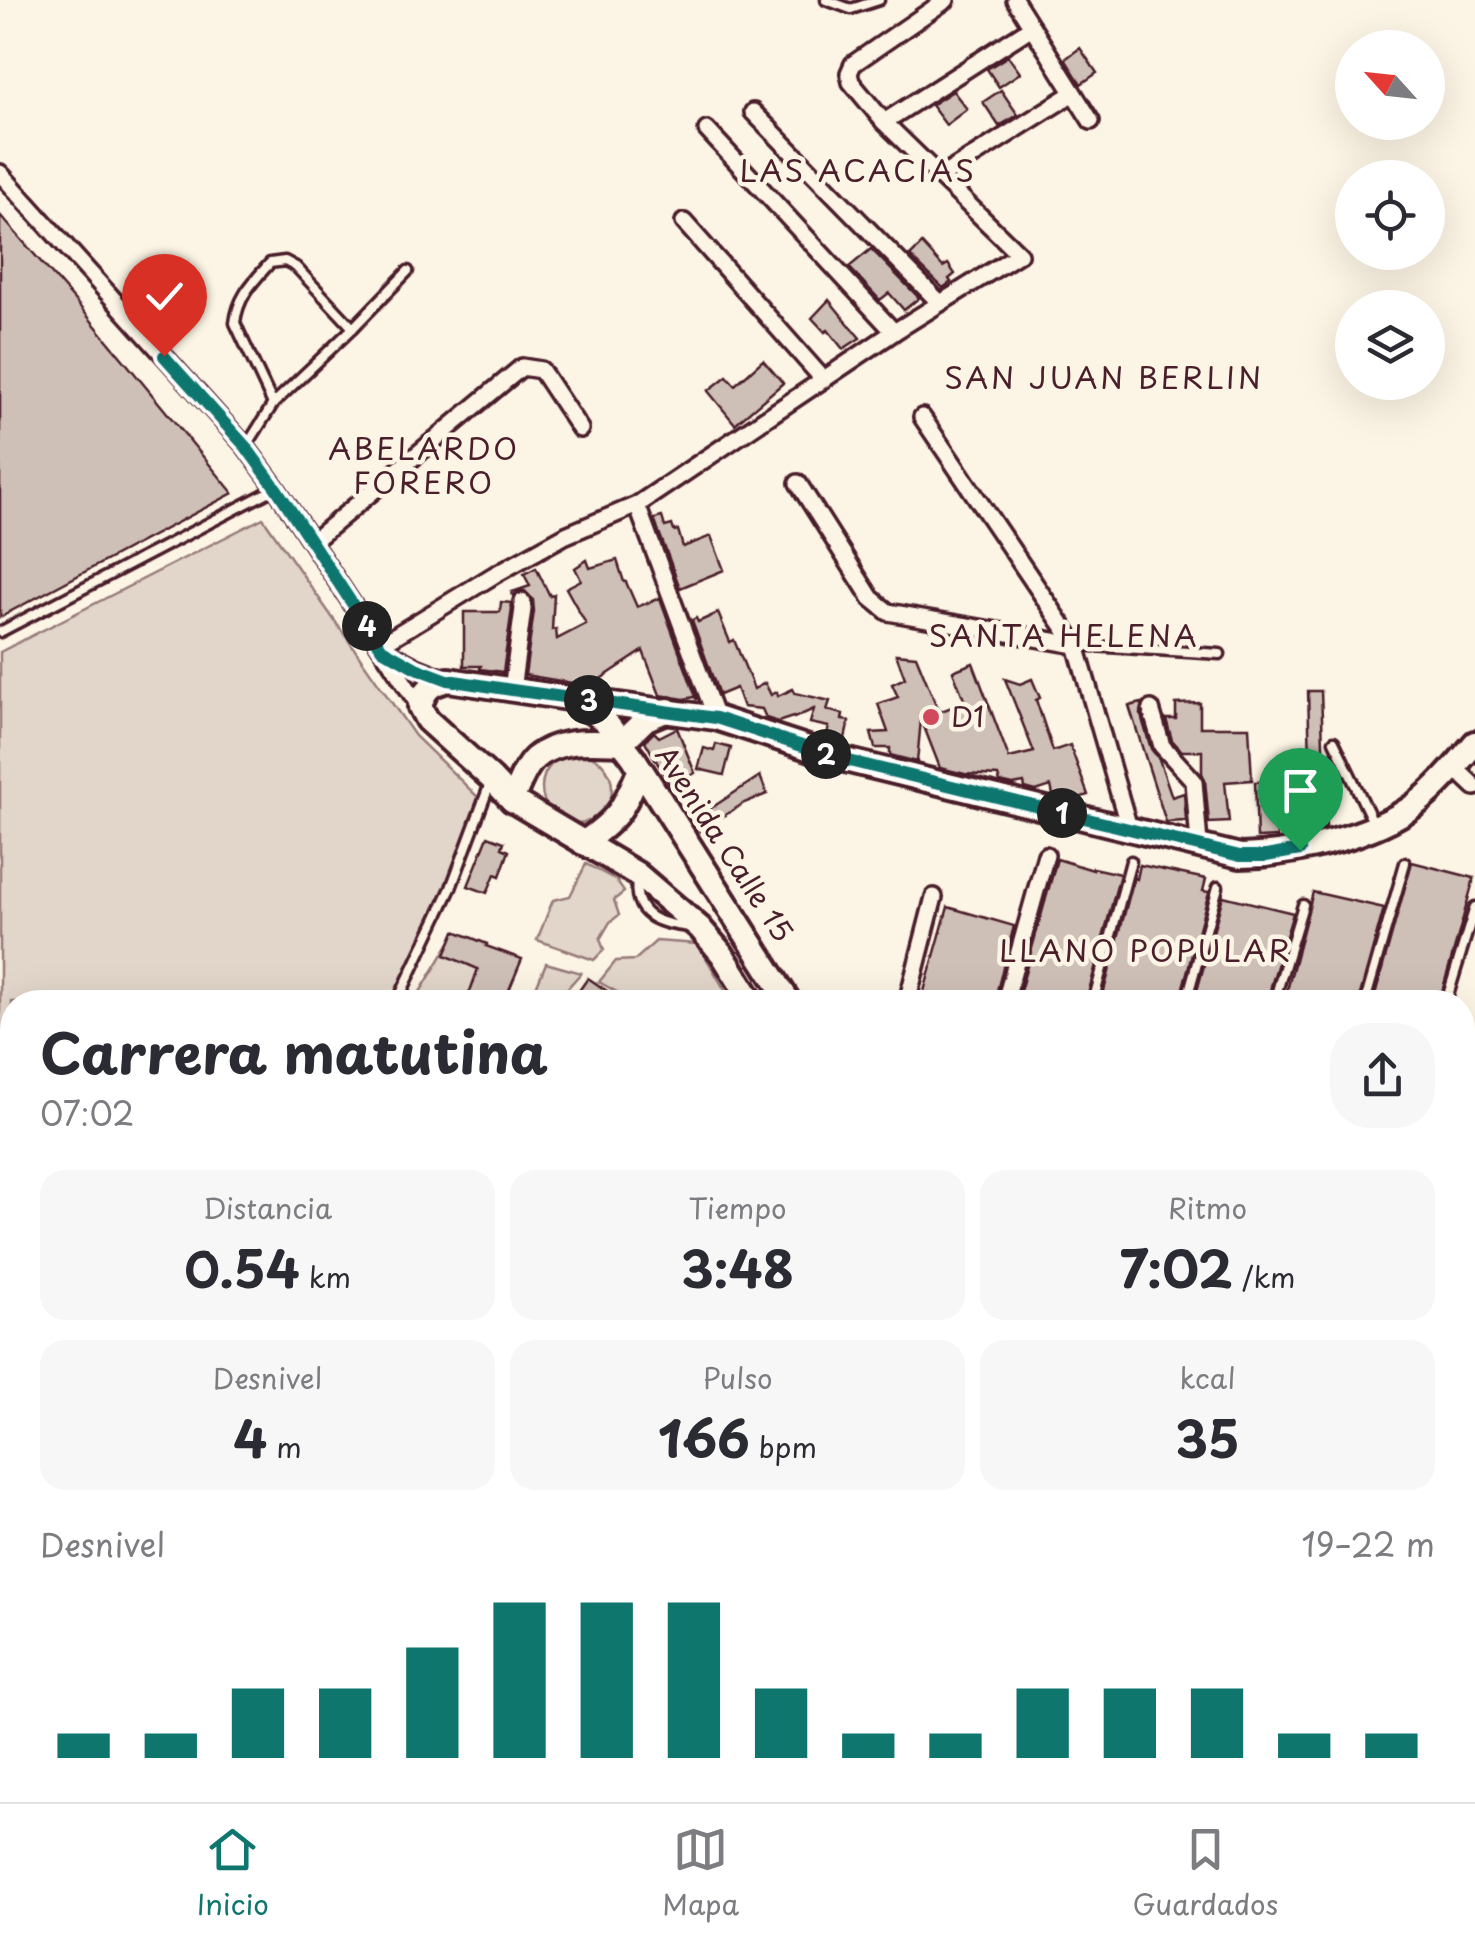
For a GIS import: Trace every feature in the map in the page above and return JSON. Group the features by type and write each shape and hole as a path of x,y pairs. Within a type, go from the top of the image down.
{"main road":[{"path":"744,990 700,928 637,874 512,800 427,720 420,707 425,691 433,683 448,680 716,718 845,760 1240,856 1300,850 1374,826 1416,804 1475,743"},
{"name":"Avenida Calle 15","path":"574,699 604,722 640,769 781,990"},
{"path":"512,800 533,760 546,751 581,742 621,743 646,719 668,710"},
{"path":"583,843 607,826 623,808 640,769"}],"street":[{"path":"381,647 494,574 566,535 637,505 894,332 1018,254 884,122 851,82 853,64 946,0"},
{"path":"1016,0 1091,121"},
{"path":"884,122 1032,27"},
{"path":"940,178 1072,94"},
{"path":"753,112 940,303"},
{"path":"707,130 894,332"},
{"path":"0,173 246,447 420,707"},
{"path":"684,222 823,380"},
{"path":"312,542 522,367 541,370 580,429"},
{"path":"922,417 1076,645 1129,828"},
{"path":"798,483 871,598 888,612 1076,645"},
{"path":"637,505 716,718"},
{"path":"512,690 522,602"},
{"path":"381,647 416,668 448,680"},
{"path":"1151,709 1162,746 1194,780 1199,844"},
{"path":"1454,767 1475,788"},
{"path":"1009,990 1046,855"},
{"path":"910,990 934,897"}],"lane":[{"path":"826,0 851,9 879,0"},
{"path":"273,404 235,323 243,292 270,263 284,261 296,267 354,328"},
{"path":"246,447 273,404 408,271"},
{"path":"0,632 276,488"},
{"path":"1076,645 1220,654"},
{"path":"1334,740 1374,826"},
{"path":"403,990 450,888 492,779"},
{"path":"1096,990 1132,861"},
{"path":"1368,990 1405,862"},
{"path":"1189,990 1218,887"},
{"path":"1279,990 1303,905"},
{"path":"1450,990 1475,907"}],"shaded area":[{"path":"263,518 415,736 485,804 399,990 0,990 0,652"},
{"path":"577,753 602,763 612,788 602,813 577,823 552,813 542,788 552,763"},
{"path":"586,864 616,880 624,892 614,900 619,915 600,939 604,950 594,960 537,940 553,900 570,896"},
{"path":"452,939 493,954 480,990 421,990"},
{"path":"656,941 698,944 725,990 613,990 599,982 616,961 635,960"},
{"path":"546,963 581,973 566,990 535,990"}],"building":[{"path":"1080,48 1097,73 1081,84 1065,59"},
{"path":"1008,56 1020,73 999,87 987,69"},
{"path":"1001,90 1018,115 999,126 983,102"},
{"path":"953,91 967,109 946,125 931,105"},
{"path":"0,215 233,493 0,617"},
{"path":"922,244 955,274 943,288 910,256"},
{"path":"871,249 919,298 904,310 889,293 880,300 849,267"},
{"path":"829,300 860,338 843,349 812,318"},
{"path":"763,360 783,383 735,424 708,391 727,376 735,385"},
{"path":"662,517 665,527 672,525 674,531 678,530 683,547 711,536 724,570 680,588 654,519"},
{"path":"587,560 590,568 617,560 637,607 660,598 697,700 660,695 643,651 590,686 525,675 533,600 525,591 513,596 512,592 530,586 524,574 536,568 550,596 554,594 552,630 556,629 557,639 586,624 566,588 581,580 575,568"},
{"path":"501,602 511,603 512,609 503,672 464,666 464,612 500,612"},
{"path":"718,613 754,689 765,683 771,695 793,689 795,693 830,701 827,710 843,714 842,720 849,721 844,743 826,738 829,727 810,723 814,709 778,722 766,718 762,709 743,707 736,688 719,695 692,620 696,618 698,622"},
{"path":"896,654 916,656 939,712 965,702 953,671 973,663 1009,758 1034,752 1005,679 1020,684 1032,679 1053,751 1070,745 1088,795 1073,800 1069,795 1053,795 1051,786 1036,791 1025,788 1024,783 1000,782 998,776 940,768 921,719 917,762 890,755 890,748 875,748 871,733 888,732 878,704 898,697 892,684 905,678"},
{"path":"1308,691 1321,691 1326,828 1312,831"},
{"path":"1142,703 1140,712 1151,749 1159,759 1172,797 1184,793 1186,821 1166,822 1129,706"},
{"path":"1200,703 1200,727 1249,727 1252,780 1225,782 1229,822 1209,823 1202,751 1182,751 1172,740 1166,719 1176,719 1176,704"},
{"path":"677,728 695,773 671,787 645,741 654,732 659,737"},
{"path":"716,744 731,748 724,775 698,769 704,748 714,751"},
{"path":"760,776 767,794 744,803 700,831 693,820"},
{"path":"1275,781 1277,837 1257,838 1255,782"},
{"path":"488,836 504,842 502,848 509,851 500,876 495,874 487,893 468,886"},
{"path":"1057,859 1120,874 1089,990 1020,990"},
{"path":"1412,862 1474,878 1442,990 1376,990"},
{"path":"1140,865 1206,879 1203,891 1209,892 1182,990 1104,990 1134,878 1137,879"},
{"path":"1313,892 1384,908 1361,990 1287,990"},
{"path":"1223,896 1293,913 1270,990 1197,990"},
{"path":"948,907 1014,926 997,990 924,990"},
{"path":"455,931 522,959 509,990 470,990 478,969 445,955"},
{"path":"588,978 606,990 580,990"}],"place":[{"name":"D1","path":"931,717"}],"district":[{"name":"LAS ACACIAS","path":"858,172"},
{"name":"SAN JUAN BERLIN","path":"1104,379"},
{"name":"ABELARDO FORERO","path":"424,467"},
{"name":"SANTA HELENA","path":"1064,637"},
{"name":"LLANO POPULAR","path":"1146,952"}],"route":[{"path":"164,356 246,447 382,649 416,668 448,680 716,718 845,760 1240,856 1300,850"}]}
